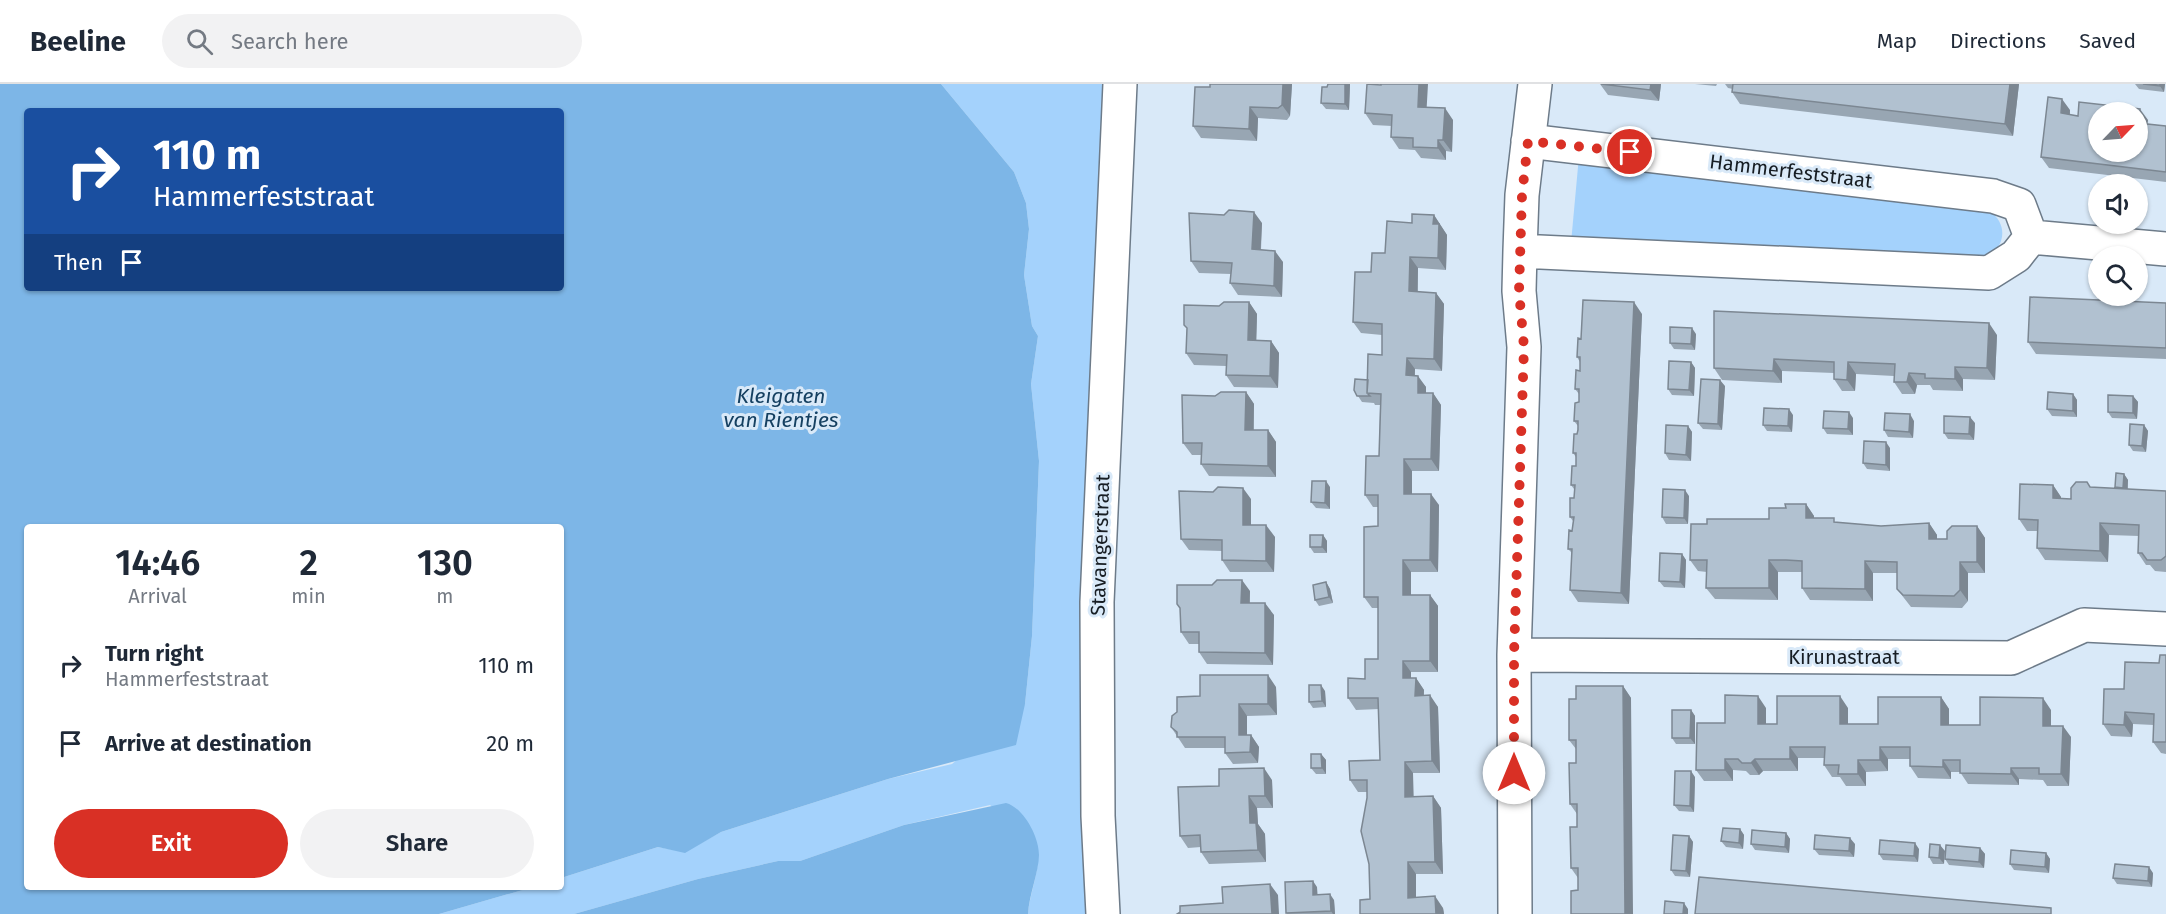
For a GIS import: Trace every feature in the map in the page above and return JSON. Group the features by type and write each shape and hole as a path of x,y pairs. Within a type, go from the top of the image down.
{"street":[{"name":"Stavangerstraat","path":"1103,914 1098,816 1097,602 1118,175 1120,84"},
{"path":"1515,914 1514,655 1524,347 1519,291 1522,195 1535,84"},
{"name":"Hammerfeststraat","path":"1528,141 1993,196 2019,205 2031,237"},
{"path":"1520,251 1989,273 2016,256 2031,237 2166,249"},
{"name":"Kirunastraat","path":"1514,655 2011,658 2084,625 2166,629"}],"shaded area":[{"path":"941,84 1107,84 1092,914 1028,914 1037,868 1036,843 990,805 904,825 800,861 778,861 698,879 574,914 439,914 523,890 564,890 564,877 658,847 685,852 721,832 888,779 952,764 1025,704 1032,636 1039,461 1031,384 1038,336 1032,326 1024,275 1029,229 1026,203 1014,172"},
{"path":"1579,156 1990,211 2000,222 2001,241 1989,258 1571,243"}],"water":[{"name":"Kleigaten van Rientjes","path":"0,84 941,84 1014,172 1026,203 1029,229 1024,275 1032,326 1038,336 1031,384 1039,461 1032,636 1025,704 1016,745 888,779 721,832 685,853 658,847 564,877 564,524 24,524 24,890 523,890 439,914 0,914"},
{"path":"1006,803 1019,811 1029,824 1038,848 1039,861 1028,914 574,914 698,879 778,861 800,861 904,825"}],"building":[{"path":"1210,84 1283,84 1282,105 1278,108 1250,107 1249,129 1193,126 1195,87 1210,87"},
{"path":"1328,84 1345,84 1345,104 1321,103 1322,87 1327,87"},
{"path":"1367,84 1419,84 1418,107 1445,108 1443,140 1438,140 1438,148 1413,147 1413,138 1391,137 1392,115 1365,113"},
{"path":"1601,84 1651,84 1650,90"},
{"path":"1733,84 2010,84 2005,124 1732,92"},
{"path":"2048,97 2062,99 2061,113 2078,116 2079,102 2088,103 2088,162 2148,162 2148,124 2166,126 2166,172 2041,157"},
{"path":"1229,210 1254,212 1252,249 1275,251 1274,286 1230,283 1232,263 1191,261 1189,213 1224,215"},
{"path":"1412,214 1434,215 1433,224 1439,224 1438,258 1410,257 1409,291 1436,293 1434,359 1407,358 1406,375 1418,376 1418,393 1433,393 1431,459 1404,459 1404,494 1431,494 1430,560 1403,560 1403,595 1430,595 1430,661 1403,661 1403,678 1416,678 1415,696 1430,695 1432,761 1405,762 1405,797 1433,796 1435,862 1408,862 1408,898 1435,896 1436,914 1360,914 1360,900 1370,899 1369,864 1361,831 1367,798 1367,780 1350,780 1349,761 1380,760 1378,698 1348,698 1348,678 1365,679 1365,659 1378,659 1378,597 1364,597 1364,527 1378,526 1378,495 1365,495 1366,456 1379,456 1381,394 1367,393 1368,354 1382,355 1382,324 1353,322 1355,272 1371,272 1372,253 1385,253 1387,221 1412,223"},
{"path":"2030,297 2088,300 2088,306 2148,306 2148,302 2166,303 2166,348 2028,342"},
{"path":"1583,300 1634,302 1621,593 1570,590 1572,549 1568,549 1569,530 1572,531 1574,517 1570,517 1570,498 1574,498 1575,485 1571,485 1572,466 1576,466 1576,453 1573,453 1574,434 1577,434 1578,421 1574,421 1575,403 1579,402 1579,389 1575,389 1576,370 1580,371 1580,357 1577,357 1578,338 1581,339"},
{"path":"1224,302 1249,302 1248,340 1271,341 1270,376 1226,375 1227,355 1186,353 1187,328 1184,325 1184,305 1219,306"},
{"path":"1714,311 1989,323 1987,368 1955,367 1955,379 1925,378 1925,374 1909,373 1907,382 1894,382 1895,364 1848,362 1847,380 1834,379 1834,362 1774,359 1773,371 1714,368"},
{"path":"1670,327 1692,328 1691,344 1670,343"},
{"path":"1669,361 1691,362 1689,390 1668,389"},
{"path":"1355,379 1368,380 1367,393 1370,396 1357,396 1354,390"},
{"path":"1701,379 1720,380 1718,424 1698,423"},
{"path":"1221,392 1246,392 1245,430 1268,430 1268,466 1201,464 1202,443 1183,443 1182,395 1215,396"},
{"path":"2048,392 2073,394 2073,411 2047,409"},
{"path":"2108,395 2133,396 2133,413 2108,412"},
{"path":"1764,408 1789,409 1788,426 1763,425"},
{"path":"1824,411 1849,412 1848,429 1823,428"},
{"path":"1885,413 1910,414 1909,432 1884,430"},
{"path":"1944,416 1970,417 1969,434 1944,433"},
{"path":"2130,424 2144,425 2142,446 2129,445"},
{"path":"1666,425 1688,426 1686,455 1665,453"},
{"path":"1864,441 1886,442 1886,465 1863,463"},
{"path":"2116,473 2124,474 2123,488 2115,487"},
{"path":"1312,481 1326,481 1325,503 1311,502"},
{"path":"2076,482 2087,482 2090,487 2166,491 2166,556 2161,560 2147,560 2142,553 2138,553 2139,525 2100,523 2100,551 2037,548 2038,520 2019,519 2020,484 2053,485 2053,498 2071,499 2071,488"},
{"path":"1218,487 1243,488 1243,525 1266,525 1266,561 1222,560 1222,540 1181,539 1179,491 1213,492"},
{"path":"1663,489 1685,490 1684,518 1662,517"},
{"path":"1785,504 1806,504 1806,518 1834,518 1834,522 1881,526 1929,523 1929,539 1947,539 1947,531 1952,526 1977,526 1977,562 1960,562 1960,590 1954,596 1903,595 1897,589 1897,562 1865,561 1865,589 1802,588 1802,561 1786,560 1769,560 1769,588 1706,588 1707,560 1690,560 1691,524 1707,524 1707,519 1769,519 1769,508 1786,508"},
{"path":"1310,535 1323,535 1322,547 1310,547"},
{"path":"1660,553 1682,554 1680,582 1659,581"},
{"path":"1217,580 1242,580 1241,603 1265,603 1265,653 1199,652 1199,632 1181,632 1177,585 1212,585"},
{"path":"1326,582 1329,597 1315,600 1313,585"},
{"path":"2160,655 2166,655 2166,742 2153,742 2154,714 2125,712 2124,725 2103,724 2104,689 2124,689 2125,662 2159,663"},
{"path":"1200,675 1268,675 1268,704 1239,704 1239,735 1251,735 1250,752 1225,753 1225,737 1177,737 1177,732 1171,727 1172,716 1177,712 1177,697 1200,696"},
{"path":"1309,685 1321,685 1322,701 1309,702"},
{"path":"1576,686 1623,686 1625,914 1571,914 1571,891 1578,890 1578,868 1571,868 1570,827 1577,827 1577,804 1570,804 1569,763 1576,763 1576,740 1569,740 1569,699 1576,699"},
{"path":"1725,695 1758,696 1758,724 1777,724 1777,696 1840,696 1840,724 1878,724 1878,697 1941,697 1941,725 1980,725 1980,697 2043,698 2043,726 2063,726 2061,774 2039,774 2039,768 2011,768 2011,774 1960,773 1960,760 1943,760 1943,767 1910,766 1910,747 1880,747 1880,760 1858,760 1858,774 1838,774 1839,765 1824,765 1825,747 1790,747 1790,759 1755,759 1751,763 1742,763 1738,759 1725,759 1725,770 1696,770 1697,723 1725,723"},
{"path":"1672,710 1691,710 1690,738 1672,738"},
{"path":"1311,754 1321,754 1322,768 1311,768"},
{"path":"1264,768 1265,796 1249,796 1250,823 1256,823 1258,850 1201,852 1200,835 1180,836 1178,787 1219,786 1219,769"},
{"path":"1675,771 1691,771 1690,806 1674,805"},
{"path":"1723,828 1740,829 1739,843 1721,841"},
{"path":"1752,830 1786,833 1785,847 1751,844"},
{"path":"1673,835 1689,836 1686,871 1671,870"},
{"path":"1815,835 1850,838 1849,851 1814,849"},
{"path":"1880,840 1915,843 1914,856 1879,854"},
{"path":"1930,844 1940,845 1939,858 1929,857"},
{"path":"1946,845 1980,848 1979,862 1945,859"},
{"path":"2011,850 2046,853 2045,867 2010,864"},
{"path":"2115,864 2149,867 2148,881 2113,878"},
{"path":"1699,877 2051,908 2051,914 1695,914"},
{"path":"1313,881 1313,895 1330,894 1331,911 1286,913 1285,882"},
{"path":"1270,884 1272,914 1177,914 1180,912 1180,906 1223,903 1222,887"},
{"path":"1665,901 1684,903 1683,914 1664,914"}],"route":[{"path":"1514,773 1514,655 1524,347 1519,291 1522,195 1528,141 1630,152"}]}
